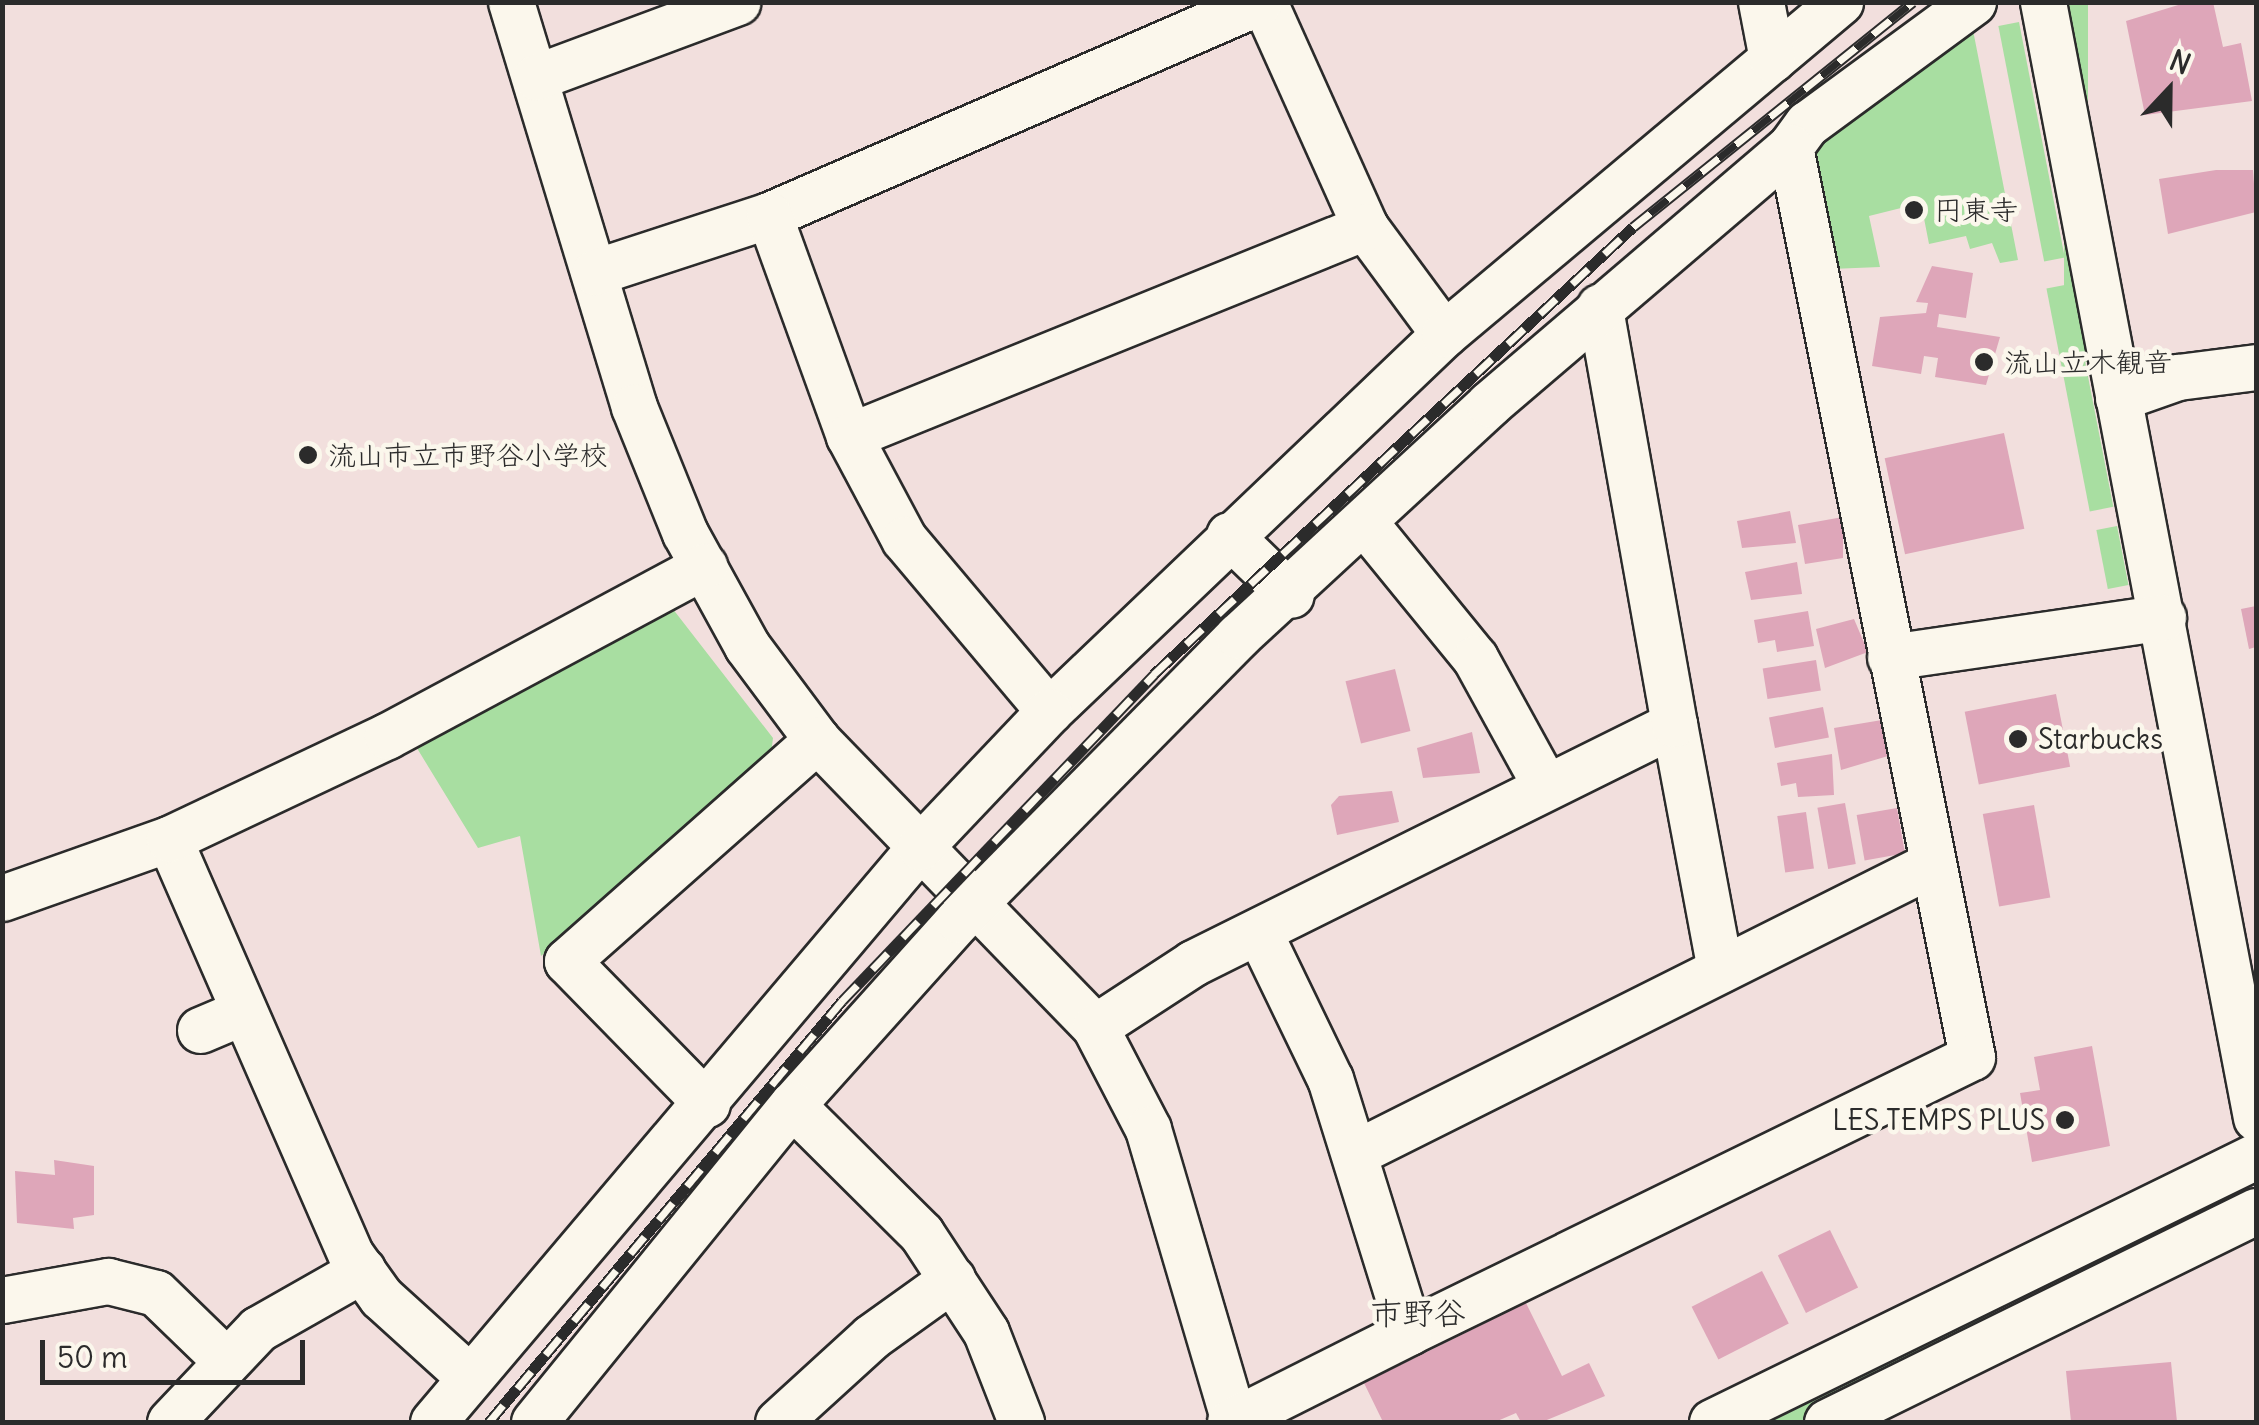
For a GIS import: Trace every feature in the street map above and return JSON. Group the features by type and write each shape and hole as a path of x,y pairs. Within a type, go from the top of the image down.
{"street":[{"path":"511,2 634,408 704,566 817,740 920,848 977,900 1095,1028 1148,1130 1232,1422 1972,1057 1790,147"},
{"path":"536,78 738,2"},
{"path":"595,272 769,215 1261,2 1365,227 1444,334"},
{"path":"1761,2 1772,59"},
{"path":"433,1422 468,1376 707,1104 920,848 1050,711 1229,535 1444,334 1840,2"},
{"path":"534,1422 792,1105 977,900 1238,636 1291,595 1364,522 1600,307 1790,147 1807,124 1973,2"},
{"path":"2043,2 2256,1118"},
{"path":"769,215 850,436 904,538 1050,711"},
{"path":"850,436 1365,227"},
{"path":"1600,307 1720,970"},
{"path":"2118,398 2178,377 2256,367"},
{"path":"1364,522 1475,658 1546,787"},
{"path":"1229,535 1291,595"},
{"path":"2,898 169,839 387,736 704,566"},
{"path":"1890,658 2163,616"},
{"path":"1095,1028 1258,932 1674,724"},
{"path":"707,1104 567,961 817,740"},
{"path":"169,839 220,1021 362,1270 468,1376"},
{"path":"1355,1153 1932,864"},
{"path":"1258,932 1304,1014 1355,1153 1409,1332"},
{"path":"792,1105 921,1233 986,1332 1021,1422"},
{"path":"1712,1422 2256,1156"},
{"path":"1827,1422 2256,1211"},
{"path":"170,1422 224,1358 279,1314 362,1270"},
{"path":"778,1422 871,1336 952,1279"},
{"path":"2,1300 108,1281 156,1293 224,1358"}],"green space":[{"path":"2064,3 2088,3 2088,362 2064,362"},
{"path":"2019,22 2065,258 2044,262 1998,26"},
{"path":"1972,25 2018,260 2000,263 1992,243 1970,249 1966,236 1929,244 1921,203 1869,216 1880,267 1831,269 1808,160 1817,142"},
{"path":"2070,284 2113,507 2090,511 2046,289"},
{"path":"2117,526 2128,585 2108,589 2096,530"},
{"path":"669,604 773,738 771,754 541,956 520,836 478,848 412,740"},
{"path":"2055,1290 1800,1422 1754,1422 1938,1334"}],"building":[{"path":"2188,2 2213,2 2223,47 2241,43 2252,101 2145,115 2126,21"},
{"path":"2216,170 2253,170 2256,212 2168,234 2159,179"},
{"path":"1932,266 1973,273 1966,318 1939,314 1937,327 2000,337 1986,385 1935,377 1938,358 1924,356 1921,374 1872,366 1880,317 1926,313 1928,303 1916,302"},
{"path":"2004,433 2024,529 1905,554 1885,458"},
{"path":"1790,511 1796,543 1742,548 1737,521"},
{"path":"1843,517 1843,558 1805,564 1798,525"},
{"path":"1797,562 1802,594 1751,600 1745,572"},
{"path":"2256,606 2256,647 2249,649 2241,609"},
{"path":"1808,611 1814,646 1777,652 1775,640 1758,643 1754,620"},
{"path":"1854,619 1868,652 1825,668 1816,629"},
{"path":"1816,660 1821,691 1768,699 1763,668"},
{"path":"1395,669 1410,731 1361,743 1346,681"},
{"name":"Starbucks","path":"2056,694 2070,767 1979,784 1965,712"},
{"path":"1823,707 1829,737 1775,748 1769,717"},
{"path":"1882,720 1888,756 1841,770 1834,728"},
{"path":"1472,732 1480,773 1423,778 1417,748"},
{"path":"1832,754 1834,795 1798,797 1796,783 1781,786 1777,763"},
{"path":"1392,791 1399,822 1337,835 1331,805 1339,796"},
{"path":"1845,803 1856,864 1828,869 1817,808"},
{"path":"2034,805 2050,898 1999,907 1983,814"},
{"path":"1897,808 1905,853 1865,860 1857,815"},
{"path":"1806,812 1814,868 1785,872 1777,816"},
{"name":"LES TEMPS PLUS","path":"2092,1046 2110,1146 2032,1162 2020,1093 2040,1090 2034,1057"},
{"path":"54,1160 94,1166 94,1215 73,1218 74,1229 17,1223 15,1171 55,1175"},
{"path":"1830,1230 1858,1288 1806,1313 1778,1255"},
{"path":"1762,1271 1789,1324 1718,1359 1692,1307"},
{"path":"1526,1303 1562,1376 1589,1363 1605,1396 1542,1422 1521,1422 1516,1413 1495,1422 1383,1422 1364,1383"},
{"path":"2171,1362 2177,1422 2071,1422 2066,1371"}],"railway":[{"path":"489,1422 842,1001 1154,674 1633,227 1913,2"}],"place":[{"name":"円東寺","path":"1914,210"},
{"name":"流山立木観音","path":"1984,362"},
{"name":"流山市立市野谷小学校","path":"308,455"},
{"name":"Starbucks","path":"2018,739"},
{"name":"LES TEMPS PLUS","path":"2065,1120"}],"district":[{"name":"市野谷","path":"1418,1313"}]}
